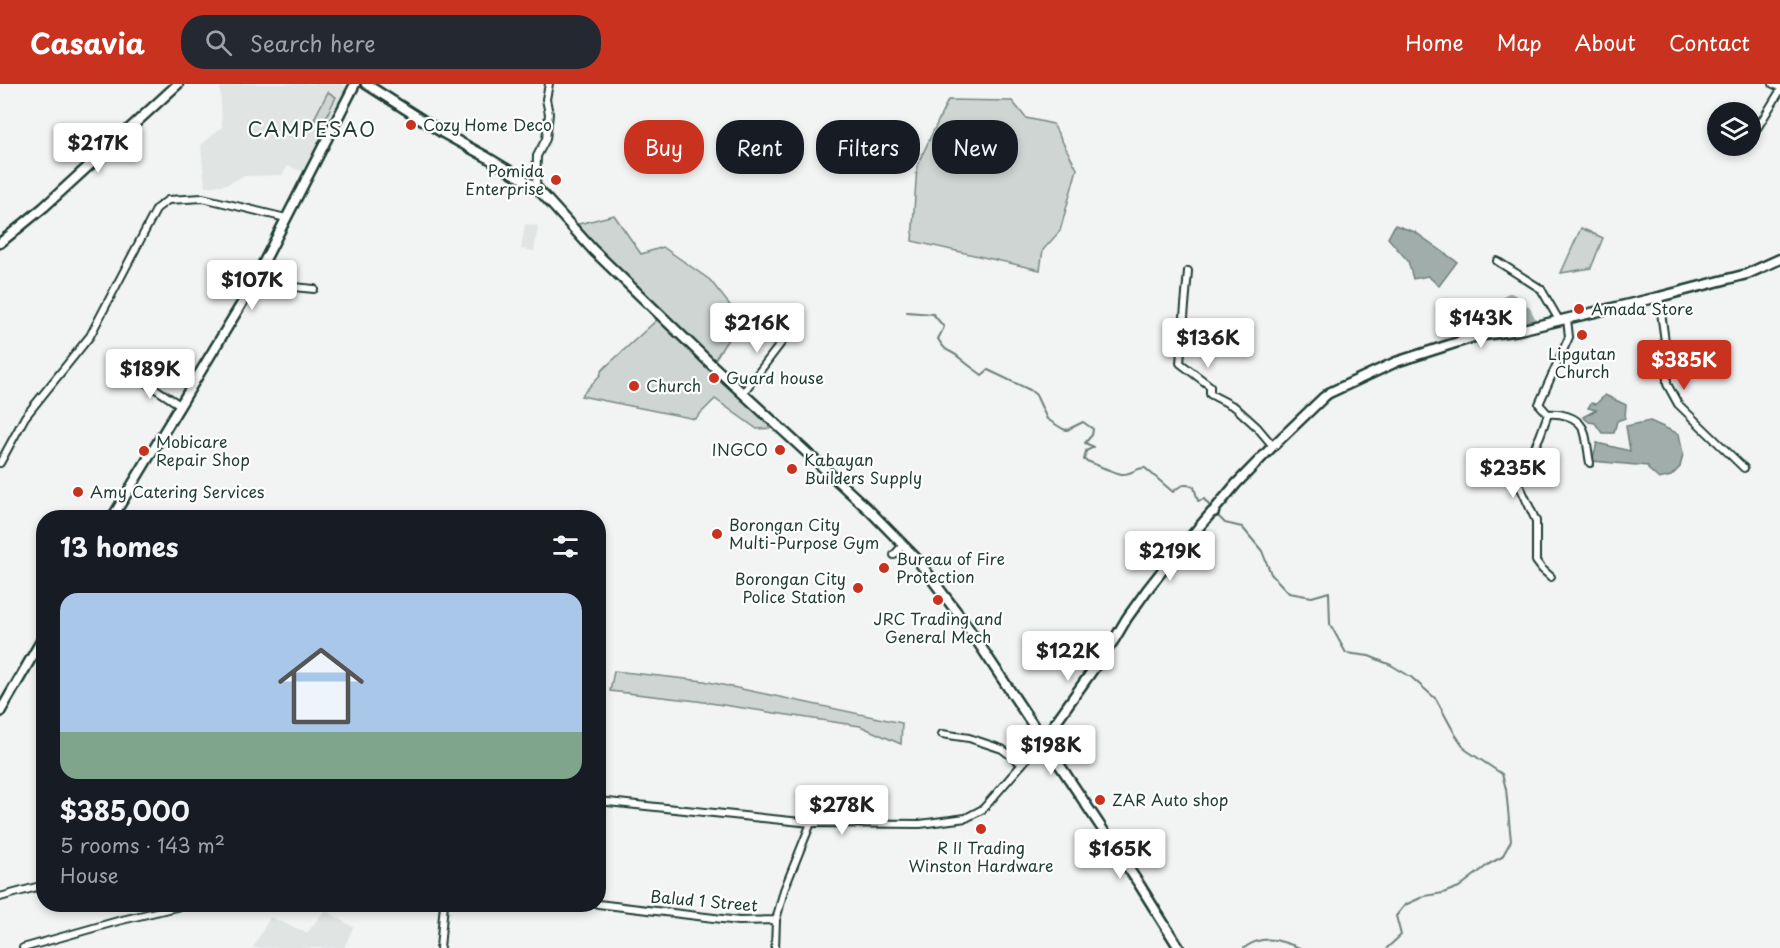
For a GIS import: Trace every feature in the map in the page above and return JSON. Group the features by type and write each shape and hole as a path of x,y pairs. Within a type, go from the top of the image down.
{"street":[{"path":"0,243 44,207 178,84"},
{"path":"117,510 253,283 355,84"},
{"path":"366,84 443,133 536,187 593,250 870,511 903,545 965,623 1179,948"},
{"path":"536,187 537,156 546,139 549,114 546,99 549,84"},
{"path":"1761,121 1780,89 1773,84"},
{"path":"0,463 25,417 90,336 158,208 168,200 203,198 286,218"},
{"path":"606,802 811,823 920,825 966,818 983,809 1043,740 1127,618 1169,562 1213,510 1299,419 1329,393 1396,362 1477,336 1519,330 1659,297 1747,274 1780,259"},
{"path":"1497,261 1541,289 1563,320 1569,337 1539,404 1548,414 1571,418 1583,428 1590,463"},
{"path":"1188,271 1180,363 1210,386 1209,394 1235,407 1257,426 1273,446"},
{"path":"253,283 314,289"},
{"path":"1659,297 1666,349 1667,384 1678,404 1744,468"},
{"path":"743,393 791,330"},
{"path":"134,374 180,405"},
{"path":"1548,414 1518,482 1536,521 1536,561 1551,576"},
{"path":"894,555 903,545"},
{"path":"0,712 36,650"},
{"path":"942,734 969,738 1002,749 1022,764"},
{"name":"Balud 1 Street","path":"606,905 739,921 776,920 784,890 811,823"},
{"path":"0,897 36,887"},
{"path":"23,948 156,912"},
{"path":"440,948 443,912"},
{"path":"775,948 776,920"}],"shaded area":[{"path":"220,84 342,84 347,88 305,172 288,166 282,175 244,176 227,184 205,187 201,145 222,127"},
{"path":"328,92 336,97 323,123 314,119"},
{"path":"948,100 1012,101 1026,118 1053,124 1077,169 1060,231 1043,250 1040,270 912,241 916,174 920,174 920,160 932,134 932,174 1018,174 1018,120 939,120"},
{"path":"614,215 641,254 663,247 710,280 741,319 712,364 571,226"},
{"path":"525,224 538,226 534,251 521,249"},
{"path":"1395,225 1415,232 1457,262 1439,286 1428,276 1413,279 1408,261 1388,238"},
{"path":"1581,228 1603,238 1591,268 1561,273"},
{"path":"659,318 775,428 757,429 715,399 695,419 581,396 601,374 601,371"},
{"path":"1605,395 1626,405 1625,418 1617,421 1614,433 1602,433 1595,423 1583,417 1596,410 1588,408 1591,403 1596,404"},
{"path":"1650,421 1679,434 1683,454 1680,467 1671,476 1659,479 1648,469 1648,466 1592,461 1597,443 1630,451 1626,426"},
{"path":"614,671 704,681 902,723 901,744 860,726 697,701 610,691"},
{"path":"323,912 328,912 353,927 344,948 253,948 270,917 307,933"}],"waterway":[{"path":"1510,300 1524,312 1530,323"},
{"path":"907,312 933,314 944,327 938,339 947,350 982,375 988,370 1030,390 1036,395 1047,419 1067,430 1083,422 1093,429 1092,435 1085,443 1094,447 1086,451 1084,460 1122,474 1145,468 1173,492 1183,485 1194,487 1198,501 1204,499 1213,510"},
{"path":"1216,514 1225,523 1242,527 1262,551 1271,574 1289,593 1312,597 1329,592 1330,624 1346,653 1369,656 1411,677 1436,699 1466,750 1502,774 1506,789 1511,841 1502,857 1459,887 1425,896 1405,905 1396,916 1401,935 1387,948"},
{"path":"1244,948 1265,940 1279,941 1300,948"}],"place":[{"name":"Cozy Home Deco","path":"411,125"},
{"name":"Pomida Enterprise","path":"556,180"},
{"name":"Amada Store","path":"1579,309"},
{"name":"Lipgutan Church","path":"1582,335"},
{"name":"Guard house","path":"714,378"},
{"name":"Church","path":"634,386"},
{"name":"INGCO","path":"780,450"},
{"name":"Mobicare Repair Shop","path":"144,451"},
{"name":"Kabayan Builders Supply","path":"792,469"},
{"name":"Amy Catering Services","path":"78,492"},
{"name":"Borongan City Multi-Purpose Gym","path":"717,534"},
{"name":"Bureau of Fire Protection","path":"884,568"},
{"name":"Borongan City Police Station","path":"858,588"},
{"name":"JRC Trading and General Mech","path":"938,600"},
{"name":"ZAR Auto shop","path":"1100,800"},
{"name":"R II Trading Winston Hardware","path":"981,829"}],"district":[{"name":"CAMPESAO","path":"312,130"}]}
